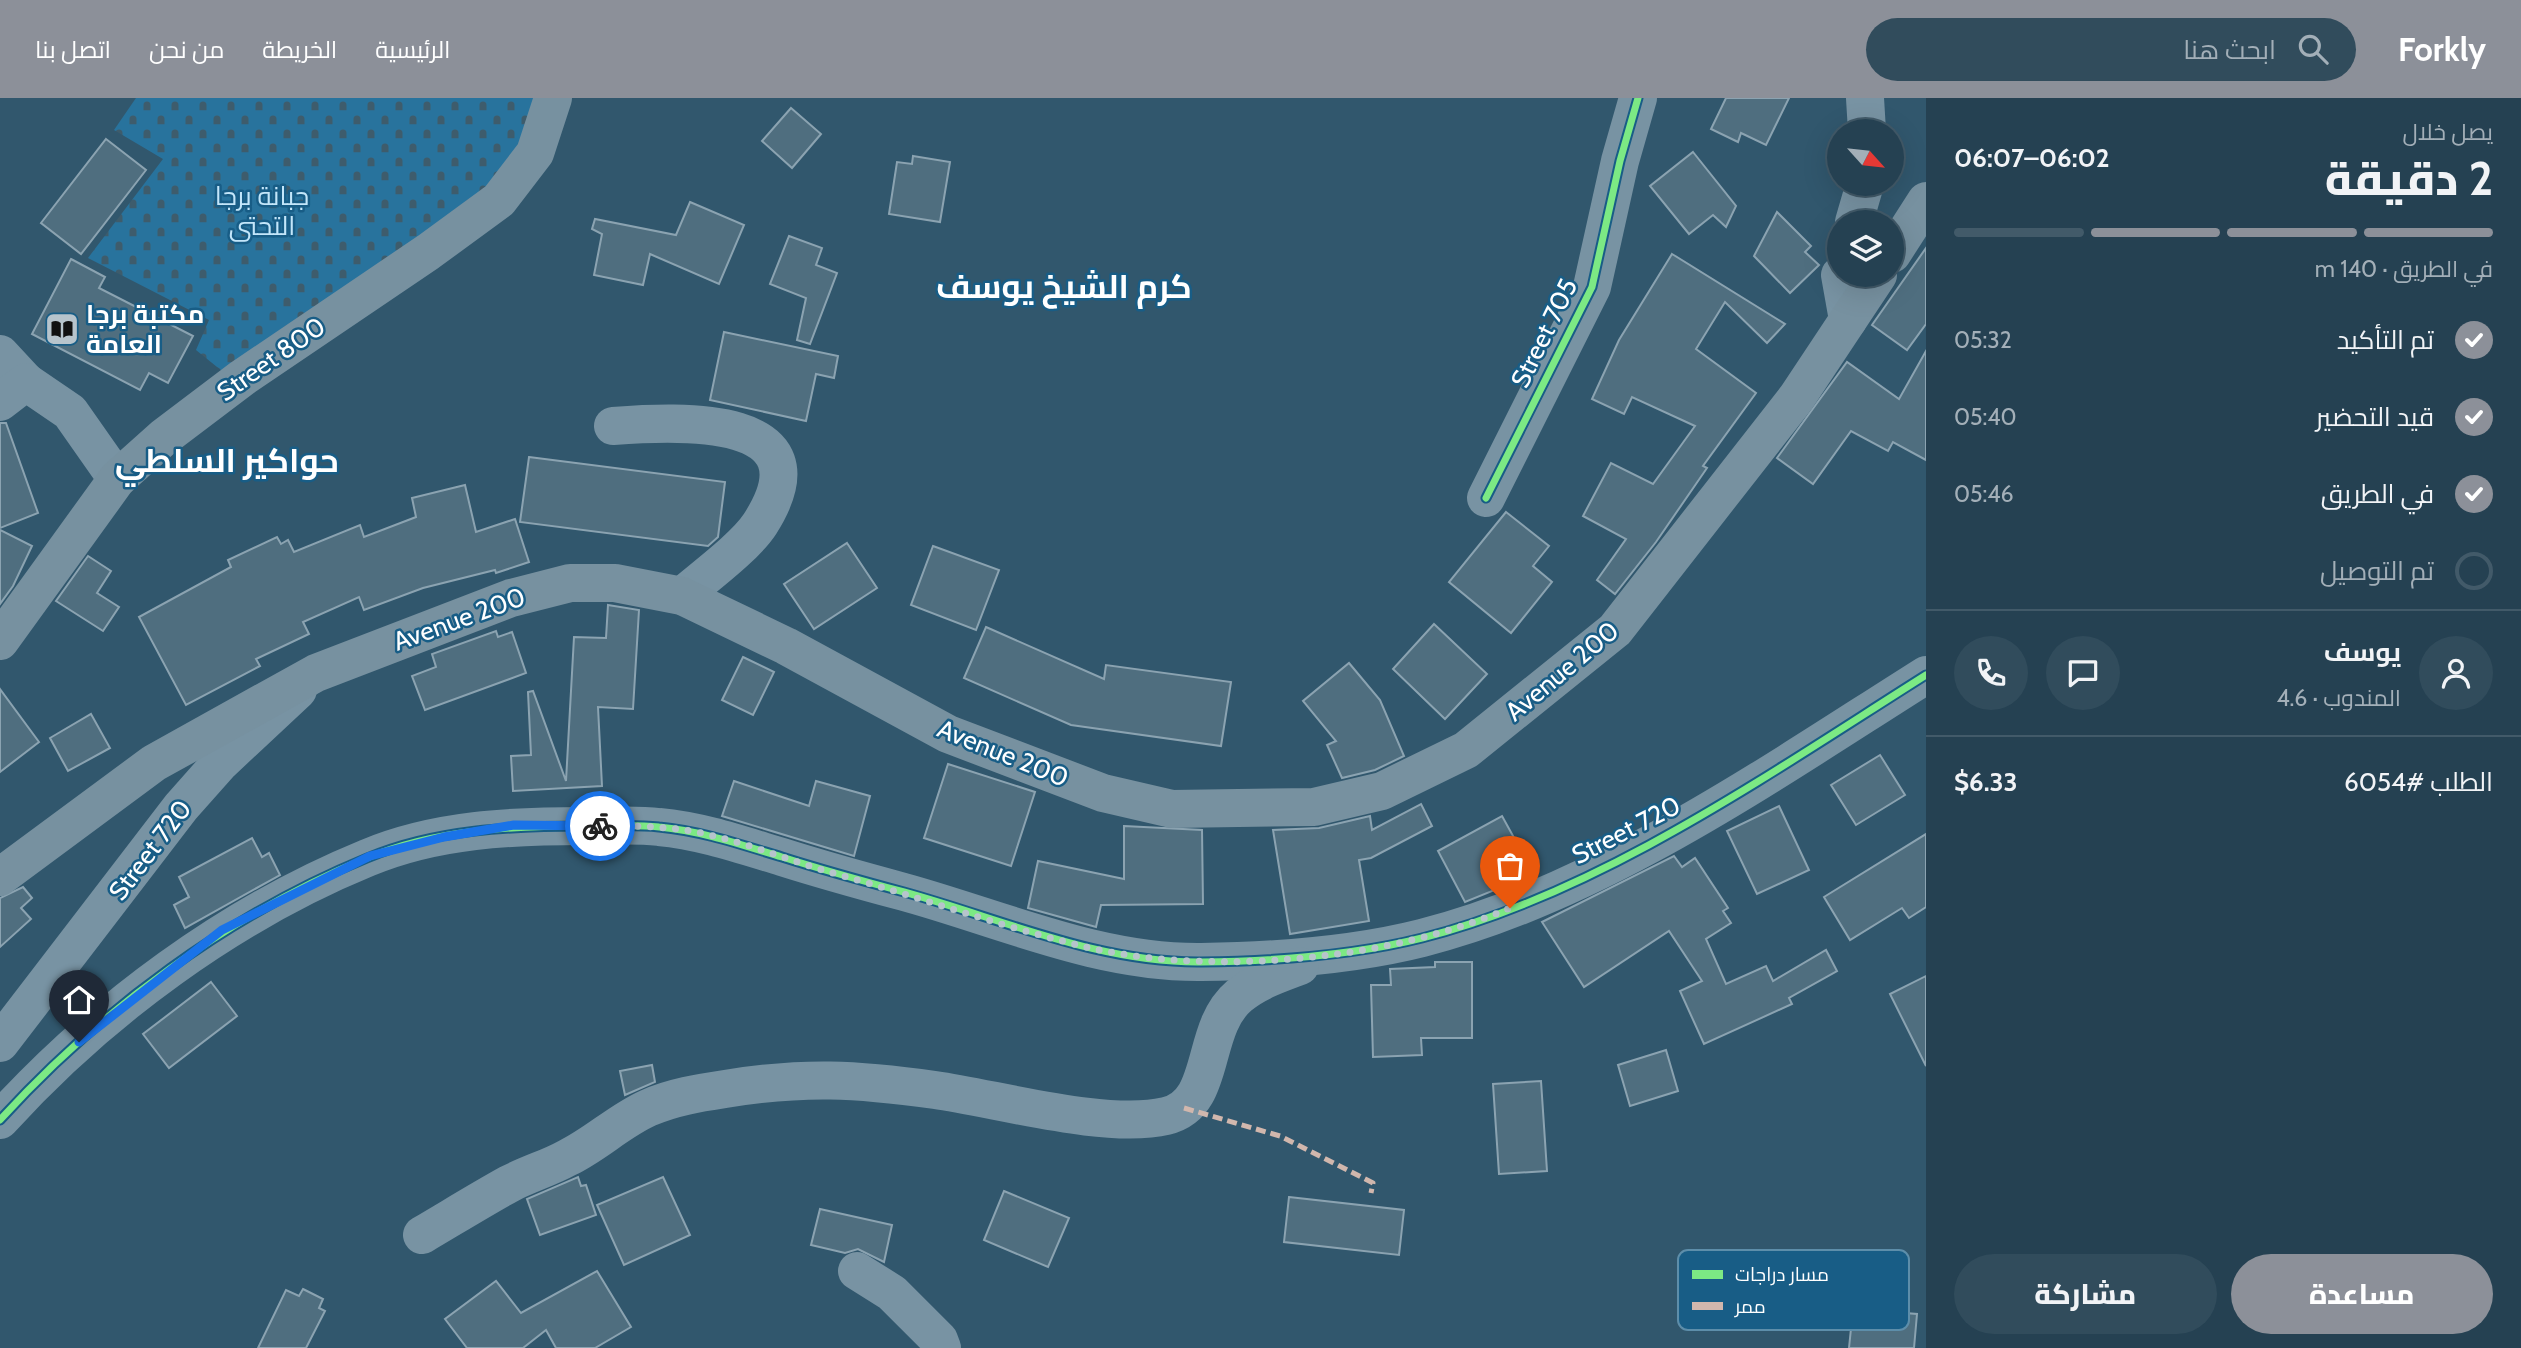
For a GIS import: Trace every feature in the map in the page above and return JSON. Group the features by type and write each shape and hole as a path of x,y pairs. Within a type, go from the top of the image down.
{"main road":[{"name":"Street 800","path":"0,641 117,479 164,437 242,378 428,253 499,200 535,153 553,98"},
{"path":"1904,235 1926,201"},
{"name":"Avenue 200","path":"0,877 154,763 316,673 511,598 570,583 615,583 682,596 786,646 948,734 1103,793 1171,809 1314,807 1381,791 1466,750 1615,630 1797,397 1870,287"}],"street":[{"name":"Street 705","path":"1486,498 1592,287 1619,160 1638,98"},
{"path":"1865,98 1866,119"},
{"path":"1842,287 1848,320"},
{"path":"0,354 13,392 70,412 117,479"},
{"path":"613,426 668,422 740,430 757,437 773,453 779,475 775,495 759,526 682,596"},
{"name":"Street 720","path":"0,1043 181,807 221,762 316,673"},
{"name":"Street 720","path":"0,1120 79,1042 222,930 370,856 444,837 514,825 657,826 709,835 917,896 1010,927 1097,949 1195,962 1357,951 1422,938 1489,918 1596,870 1752,785 1926,675"},
{"path":"422,1235 511,1183 578,1152 645,1110 690,1094 784,1080 830,1078 955,1093 1069,1113 1145,1120 1170,1115 1194,1099 1202,1083 1212,1037 1238,996 1269,977 1318,959 1357,951"},
{"path":"857,1271 892,1293 939,1340 942,1348"}],"green space":[{"name":"جبانة برجا التحتى","path":"136,98 539,98 518,155 491,192 222,371 196,350 209,320 88,258 163,159 114,130"}],"building":[{"path":"1726,98 1789,98 1766,145 1741,133 1738,142 1711,129"},
{"path":"791,108 821,134 792,168 762,141"},
{"path":"106,139 146,170 81,254 41,223"},
{"path":"1693,152 1736,206 1726,227 1713,215 1689,234 1650,186"},
{"path":"913,156 950,162 940,222 889,214 897,162 912,164"},
{"path":"690,202 744,225 719,284 650,254 643,285 594,275 602,234 592,229 595,219 676,235"},
{"path":"1777,212 1811,246 1805,252 1819,265 1790,293 1754,256"},
{"path":"789,236 822,248 816,265 837,273 810,344 797,340 806,298 770,284"},
{"path":"1926,248 1926,324 1907,350 1872,325 1899,287 1904,287 1904,279"},
{"path":"1672,254 1785,324 1767,343 1725,302 1696,349 1756,393 1703,466 1707,468 1656,542 1615,594 1597,580 1626,539 1583,516 1611,463 1653,484 1695,426 1632,397 1624,414 1592,399 1619,340"},
{"path":"71,259 105,277 99,288 193,336 168,383 149,373 140,390 32,334"},
{"path":"724,332 838,356 834,378 816,374 806,421 710,400"},
{"path":"1926,351 1926,460 1893,442 1888,451 1851,431 1813,484 1777,458 1847,362 1899,399"},
{"path":"0,423 6,423 38,513 0,528"},
{"path":"529,457 725,482 718,537 708,546 520,522"},
{"path":"465,485 476,532 515,519 529,562 496,573 495,570 423,588 364,610 359,597 303,622 309,634 256,659 260,666 186,705 139,617 231,567 228,560 277,537 281,544 288,540 294,552 360,525 364,537 416,517 412,498"},
{"path":"1506,512 1549,546 1533,566 1552,582 1511,633 1449,582"},
{"path":"0,530 32,546 13,586 0,604"},
{"path":"847,543 877,588 814,629 784,584"},
{"path":"933,546 999,570 976,630 911,605"},
{"path":"88,556 111,571 97,593 119,607 103,631 56,601"},
{"path":"608,605 639,610 633,709 598,707 602,786 513,791 511,756 531,755 528,692 533,691 566,781 574,637 606,638"},
{"path":"1434,624 1487,674 1445,719 1393,669"},
{"path":"986,627 1104,679 1106,665 1231,682 1221,746 1071,725 964,678"},
{"path":"496,631 498,637 512,632 526,673 425,710 412,676 436,667 432,654"},
{"path":"743,657 774,672 753,715 722,700"},
{"path":"1349,663 1380,700 1404,756 1375,770 1342,778 1327,745 1336,741 1303,701"},
{"path":"0,689 39,742 0,772"},
{"path":"91,714 110,748 68,771 50,738"},
{"path":"1880,755 1905,795 1856,825 1831,785"},
{"path":"948,764 1035,792 1011,866 924,838"},
{"path":"734,781 809,806 816,781 870,796 854,856 722,816"},
{"path":"1421,804 1432,826 1371,858 1359,860 1369,921 1290,934 1273,830 1319,828 1370,816 1372,830"},
{"path":"1779,806 1809,870 1757,894 1727,831"},
{"path":"1502,816 1534,874 1465,902 1438,851"},
{"path":"1124,826 1202,830 1203,904 1101,905 1096,927 1028,908 1038,861 1124,879"},
{"path":"1926,834 1926,907 1909,918 1902,908 1850,940 1824,897"},
{"path":"252,838 262,857 269,853 280,875 185,928 174,905 189,897 179,877"},
{"path":"1674,856 1682,867 1695,858 1728,908 1723,911 1731,923 1706,939 1726,984 1766,966 1773,981 1826,950 1837,971 1789,998 1792,1004 1704,1044 1680,991 1702,981 1669,931 1584,987 1542,922"},
{"path":"23,887 32,898 21,908 31,919 0,947 0,898"},
{"path":"1435,962 1472,962 1472,1038 1421,1038 1422,1055 1373,1057 1371,985 1391,985 1390,969 1435,967"},
{"path":"1926,976 1926,1066 1890,994"},
{"path":"211,982 237,1016 169,1068 143,1034"},
{"path":"1666,1050 1678,1091 1630,1106 1618,1065"},
{"path":"652,1065 655,1082 625,1095 620,1071"},
{"path":"1541,1081 1547,1171 1499,1174 1493,1084"},
{"path":"578,1177 581,1186 586,1185 596,1215 540,1235 527,1199"},
{"path":"663,1177 690,1235 624,1265 597,1205"},
{"path":"1004,1191 1069,1218 1048,1267 984,1240"},
{"path":"1289,1197 1404,1210 1399,1255 1284,1242"},
{"path":"820,1209 892,1225 884,1262 858,1249 845,1253 811,1245"},
{"path":"597,1271 631,1327 595,1348 556,1348 546,1330 523,1348 467,1348 445,1319 496,1281 521,1313"},
{"path":"303,1289 323,1299 319,1308 325,1311 306,1348 258,1348 286,1290 299,1296"},
{"path":"1909,1313 1917,1314 1914,1348 1849,1348 1851,1330 1909,1330"}],"marked path":[{"path":"1184,1108 1280,1136 1373,1183 1371,1193"}],"cycle path":[{"path":"1486,498 1592,287 1620,161 1638,98"},
{"path":"0,1120 80,1041 170,969 217,937 316,881 367,858 420,841 502,828 632,825 675,829 737,843 1051,938 1125,955 1201,962 1312,956 1368,949 1422,938 1488,918 1554,892 1683,826 1926,675"}],"way so far":[{"path":"600,826 657,826 709,835 917,896 1010,927 1097,949 1195,962 1262,960 1357,951 1422,938 1489,918 1510,908"}],"place":[{"name":"مكتبة برجا العامة","path":"62,329"}],"district":[{"name":"كرم الشيخ يوسف","path":"1064,286"},
{"name":"حواكير السلطي","path":"227,460"}],"route":[{"path":"79,1042 222,930 370,856 444,837 514,825 600,826"}]}
